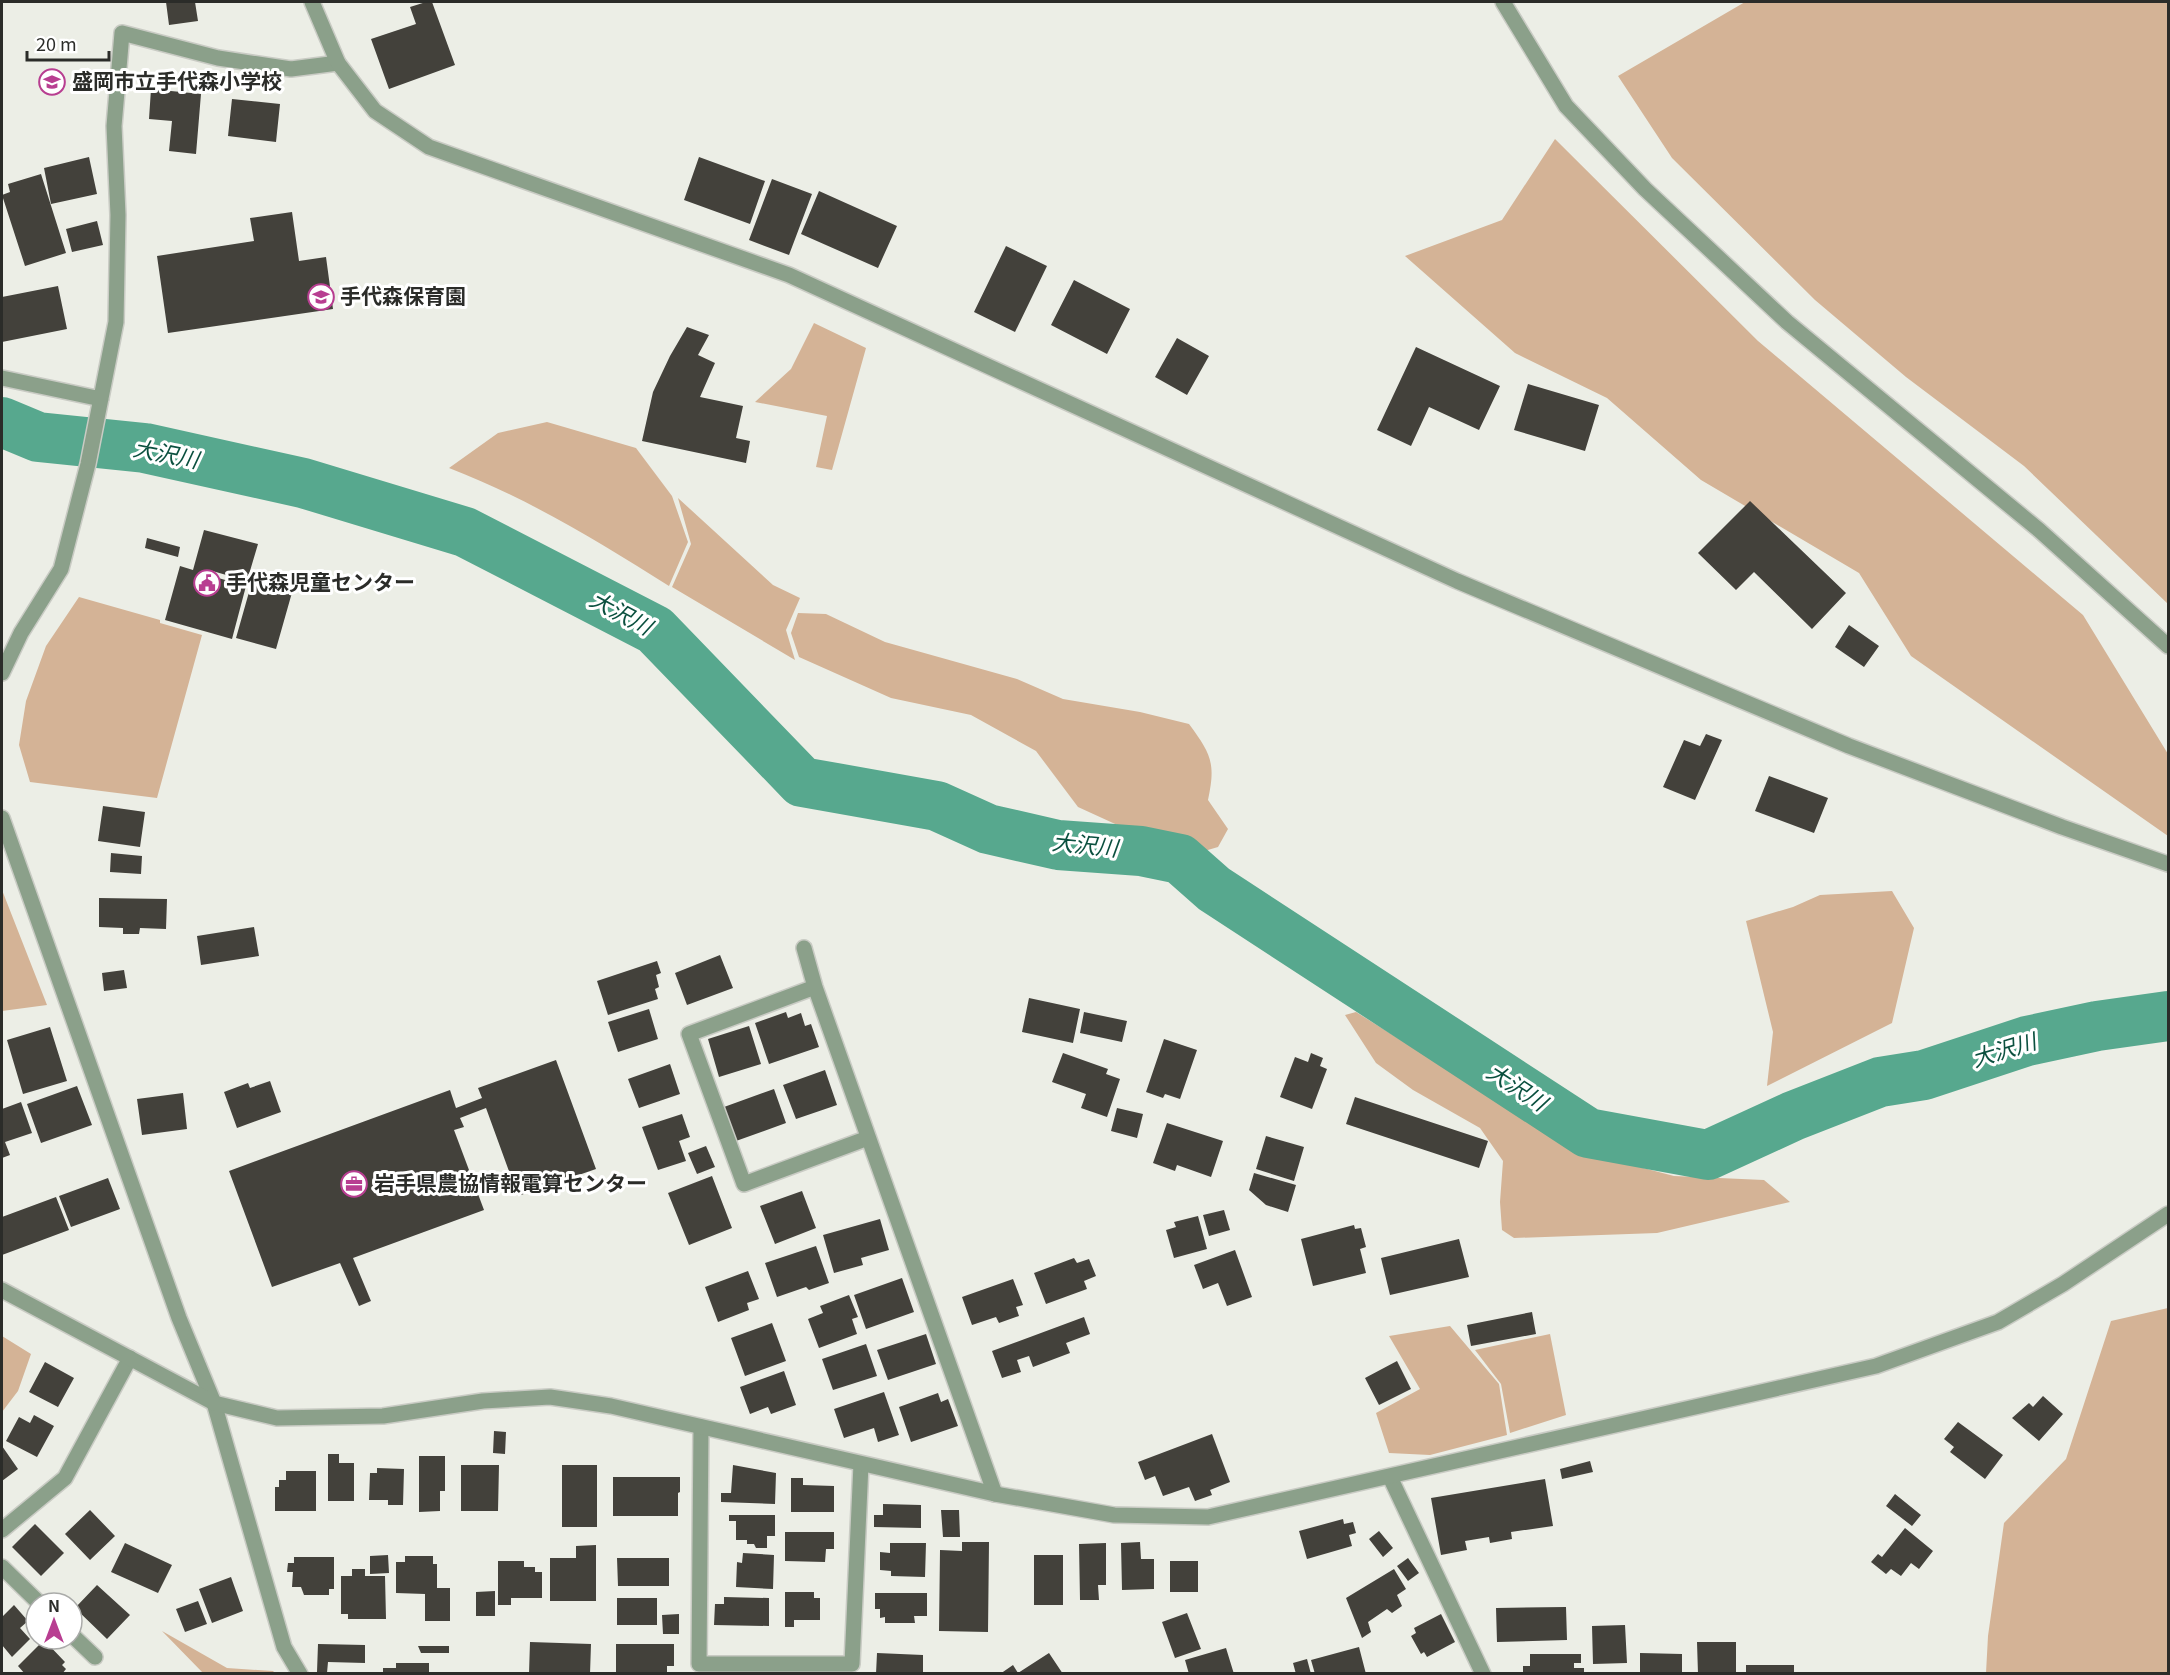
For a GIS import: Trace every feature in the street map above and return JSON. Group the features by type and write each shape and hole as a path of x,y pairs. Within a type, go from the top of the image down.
{"street":[{"path":"312,2 338,63 375,111 429,147 789,275 1449,578 1849,746 2062,827 2169,864"},
{"path":"1503,2 1566,106 1645,189 1787,322 2039,530 2169,646"},
{"path":"2,673 21,633 61,569 88,464 116,322 118,215 114,126 122,33 218,57 291,69 338,63"},
{"path":"2,378 100,405"},
{"path":"2,818 179,1318 214,1403 284,1647 300,1674"},
{"path":"804,948 815,987 995,1494"},
{"path":"815,987 689,1034 744,1184 868,1138"},
{"path":"2,1290 214,1403 278,1418 372,1417 483,1401 550,1397 611,1406 995,1494 1114,1515 1208,1517 1876,1366 1998,1322 2064,1284 2169,1214"},
{"path":"2,1530 65,1478 130,1358"},
{"path":"701,1428 699,1664 852,1664 861,1464"},
{"path":"1390,1477 1483,1674"},
{"path":"2,1567 27,1591"},
{"path":"84,1646 95,1657"}],"shaded area":[{"path":"1745,2 2168,2 2168,604 2024,466 1906,377 1815,300 1672,158 1618,76"},
{"path":"1555,139 1758,341 2083,615 2168,754 2168,836 1911,656 1859,573 1701,480 1607,398 1515,353 1405,256 1502,220"},
{"path":"814,323 866,348 832,470 816,467 827,416 755,402 791,369"},
{"path":"547,422 636,448 672,496 688,542 669,586 562,521 449,468 498,433"},
{"path":"678,498 773,585 800,598 786,630 795,660 672,587 691,544"},
{"path":"79,597 160,620 160,623 202,635 157,798 30,782 19,745 26,701 46,646"},
{"path":"798,613 826,614 885,642 1017,679 1063,699 1140,712 1189,724 1210,759 1212,777 1208,800 1228,829 1218,847 1201,852 1137,834 1078,807 1036,751 971,715 891,698 799,657 791,633"},
{"path":"2,890 47,1005 2,1011"},
{"path":"1892,891 1914,928 1892,1023 1767,1086 1773,1032 1746,921 1793,907 1820,895"},
{"path":"1356,1012 1578,1151 1674,1176 1764,1180 1790,1202 1657,1233 1514,1238 1502,1230 1500,1202 1503,1161 1480,1128 1413,1090 1376,1063 1345,1015"},
{"path":"2168,1308 2168,1673 1986,1673 1988,1636 2004,1523 2066,1459 2111,1321"},
{"path":"1450,1326 1499,1384 1507,1435 1430,1455 1389,1453 1376,1413 1420,1389 1389,1336"},
{"path":"1550,1334 1566,1415 1510,1433 1501,1384 1475,1350"},
{"path":"2,1336 31,1354 18,1391 2,1412"},
{"path":"162,1631 227,1668 275,1673 203,1673"}],"building":[{"path":"166,2 195,2 198,21 169,25"},
{"path":"432,2 455,65 389,89 371,39 416,24 410,7"},
{"path":"151,89 201,94 196,154 169,151 172,121 149,119"},
{"path":"232,99 280,104 276,142 228,136"},
{"path":"89,157 97,194 51,204 44,168"},
{"path":"699,157 765,181 750,224 684,200"},
{"path":"41,174 66,253 25,266 2,195 10,192 8,184"},
{"path":"772,179 812,194 789,255 749,240"},
{"path":"819,191 897,226 878,268 801,234"},
{"name":"手代森保育園","path":"292,212 299,261 326,257 333,309 168,333 157,256 254,241 250,218"},
{"path":"97,221 103,245 72,252 66,229"},
{"path":"1006,246 1047,266 1015,332 974,312"},
{"path":"1074,280 1130,309 1107,354 1051,325"},
{"path":"58,286 67,329 2,342 2,297"},
{"path":"687,327 709,335 698,355 715,363 700,397 743,406 736,438 750,441 746,463 642,441 653,392"},
{"path":"1177,338 1209,356 1187,395 1155,377"},
{"path":"1416,347 1500,386 1479,430 1429,407 1411,446 1377,430"},
{"path":"1528,384 1599,405 1585,451 1514,430"},
{"path":"1750,501 1846,593 1812,629 1754,572 1736,590 1698,553"},
{"name":"手代森児童センター","path":"204,530 258,544 247,581 209,570 208,575 246,586 232,639 165,620 180,566 193,570"},
{"path":"147,538 180,547 178,557 145,548"},
{"path":"253,578 293,589 276,649 236,638"},
{"path":"1849,625 1879,646 1864,667 1835,647"},
{"path":"1706,734 1722,740 1695,800 1663,787 1684,740 1700,746"},
{"path":"1769,776 1828,798 1814,833 1755,811"},
{"path":"103,806 145,812 140,847 98,841"},
{"path":"111,853 142,856 141,874 110,872"},
{"path":"99,898 167,899 166,929 140,928 139,934 123,934 123,928 99,927"},
{"path":"254,927 259,956 201,965 197,936"},
{"path":"720,955 733,988 687,1005 675,973"},
{"path":"657,961 661,973 656,975 659,987 655,989 658,999 608,1015 597,981"},
{"path":"124,970 127,988 104,991 102,973"},
{"path":"1029,998 1080,1009 1073,1043 1022,1032"},
{"path":"649,1009 658,1039 618,1052 608,1022"},
{"path":"786,1012 788,1018 801,1013 805,1026 811,1024 819,1047 769,1064 755,1023"},
{"path":"1084,1012 1127,1021 1122,1042 1080,1033"},
{"path":"749,1026 761,1064 719,1077 708,1039"},
{"path":"50,1027 67,1081 23,1094 7,1040"},
{"path":"1164,1039 1197,1050 1180,1099 1165,1094 1163,1098 1146,1092"},
{"path":"1063,1053 1108,1069 1106,1074 1120,1079 1107,1117 1081,1108 1086,1094 1052,1082"},
{"path":"1311,1053 1323,1058 1320,1066 1327,1069 1312,1109 1280,1097 1295,1057 1308,1062"},
{"name":"岩手県農協情報電算センター","path":"556,1060 596,1169 518,1196 486,1108 460,1118 464,1127 454,1130 484,1210 353,1258 371,1301 359,1306 340,1263 272,1287 229,1171 450,1090 456,1108 482,1098 478,1088"},
{"path":"670,1064 680,1094 639,1108 628,1079"},
{"path":"825,1070 837,1105 796,1119 783,1085"},
{"path":"270,1081 281,1112 237,1128 224,1092 248,1083 250,1088"},
{"path":"77,1086 92,1125 41,1143 27,1104"},
{"path":"774,1089 786,1123 736,1141 724,1107"},
{"path":"183,1093 187,1129 142,1135 137,1099"},
{"path":"1355,1097 1488,1141 1479,1168 1346,1124"},
{"path":"21,1102 32,1133 5,1142 10,1155 2,1158 2,1109"},
{"path":"1117,1108 1143,1114 1137,1138 1111,1131"},
{"path":"682,1114 690,1137 679,1141 686,1161 658,1170 642,1127"},
{"path":"1167,1123 1223,1141 1211,1177 1177,1165 1175,1171 1153,1163"},
{"path":"1266,1136 1304,1147 1294,1181 1256,1169"},
{"path":"706,1146 715,1167 697,1174 688,1153"},
{"path":"1254,1173 1296,1185 1288,1212 1266,1205 1249,1190"},
{"path":"712,1176 732,1228 689,1245 668,1193"},
{"path":"108,1178 120,1209 71,1227 59,1196"},
{"path":"802,1191 816,1228 775,1244 760,1206"},
{"path":"56,1197 69,1230 2,1255 2,1217"},
{"path":"1224,1210 1230,1230 1209,1236 1203,1215"},
{"path":"1198,1216 1207,1249 1174,1258 1166,1230 1176,1227 1174,1222"},
{"path":"880,1219 889,1250 861,1258 863,1265 834,1273 823,1235"},
{"path":"1354,1225 1355,1229 1361,1228 1366,1247 1360,1249 1366,1273 1313,1286 1301,1239"},
{"path":"1459,1239 1469,1277 1390,1295 1381,1258"},
{"path":"816,1246 829,1283 809,1290 806,1287 777,1297 765,1263"},
{"path":"1235,1250 1252,1297 1227,1306 1218,1283 1203,1289 1194,1265"},
{"path":"1074,1258 1077,1263 1089,1259 1096,1276 1084,1281 1087,1289 1046,1304 1034,1273"},
{"path":"748,1271 759,1299 747,1303 749,1310 718,1322 705,1287"},
{"path":"902,1278 914,1312 866,1329 854,1295"},
{"path":"1013,1279 1023,1305 1016,1307 1019,1316 999,1323 996,1317 972,1325 962,1297"},
{"path":"849,1295 858,1317 852,1319 857,1334 819,1348 808,1319 823,1313 820,1306"},
{"path":"1532,1312 1536,1334 1471,1346 1467,1325"},
{"path":"1084,1317 1090,1334 1066,1343 1070,1353 1033,1367 1029,1356 1017,1360 1021,1372 1002,1378 992,1351"},
{"path":"772,1323 786,1361 745,1376 731,1338"},
{"path":"926,1334 936,1364 888,1380 877,1350"},
{"path":"866,1344 877,1376 833,1390 822,1359"},
{"path":"1397,1361 1411,1389 1379,1405 1365,1378"},
{"path":"45,1362 74,1378 58,1407 29,1392"},
{"path":"784,1371 796,1405 771,1414 768,1407 750,1414 740,1387"},
{"path":"884,1392 899,1435 878,1442 874,1428 844,1438 834,1409"},
{"path":"938,1393 941,1402 948,1399 958,1426 911,1442 899,1407"},
{"path":"2043,1396 2063,1414 2039,1441 2012,1418 2029,1403 2033,1407"},
{"path":"34,1415 54,1426 37,1457 6,1441 19,1417 30,1423"},
{"path":"1958,1422 2003,1455 1985,1479 1950,1452 1954,1447 1944,1439"},
{"path":"494,1431 506,1432 505,1454 493,1453"},
{"path":"1212,1434 1230,1482 1210,1490 1212,1495 1195,1501 1189,1487 1163,1496 1155,1476 1145,1480 1138,1462"},
{"path":"2,1446 18,1469 2,1481"},
{"path":"328,1454 339,1454 339,1463 354,1463 354,1501 328,1501"},
{"path":"419,1456 445,1456 445,1491 440,1491 440,1511 419,1512"},
{"path":"1590,1461 1593,1472 1562,1479 1560,1469"},
{"path":"461,1465 499,1465 498,1511 461,1511"},
{"path":"562,1465 597,1465 597,1527 562,1527"},
{"path":"733,1465 776,1473 775,1504 721,1502 721,1493 731,1493"},
{"path":"377,1468 404,1469 403,1505 388,1505 388,1500 369,1500 370,1473 377,1473"},
{"path":"286,1471 316,1471 316,1511 275,1511 275,1487 279,1487 279,1480 286,1480"},
{"path":"613,1477 680,1477 678,1516 613,1516"},
{"path":"791,1478 803,1478 803,1485 834,1486 834,1512 791,1512"},
{"path":"1545,1479 1553,1526 1511,1532 1512,1539 1490,1543 1489,1537 1465,1541 1467,1550 1441,1555 1431,1498"},
{"path":"1895,1494 1921,1515 1912,1526 1886,1506"},
{"path":"883,1504 921,1505 921,1528 874,1527 874,1515 883,1515"},
{"path":"90,1510 115,1536 90,1560 65,1534"},
{"path":"941,1510 959,1510 960,1537 943,1537"},
{"path":"729,1515 775,1515 775,1536 767,1536 767,1548 756,1548 754,1544 747,1544 747,1540 736,1540 736,1521 729,1521"},
{"path":"1343,1519 1344,1524 1353,1522 1356,1533 1349,1535 1352,1546 1307,1559 1299,1531"},
{"path":"35,1524 64,1553 41,1576 12,1547"},
{"path":"1905,1528 1933,1551 1919,1569 1911,1563 1901,1576 1891,1569 1886,1574 1871,1562 1878,1554 1882,1557"},
{"path":"1379,1531 1393,1548 1383,1557 1369,1539"},
{"path":"785,1532 834,1532 834,1549 826,1549 825,1562 785,1561"},
{"path":"962,1542 989,1542 988,1632 939,1631 940,1550 962,1551"},
{"path":"1140,1542 1141,1559 1154,1559 1154,1589 1122,1590 1121,1543"},
{"path":"125,1543 172,1565 158,1593 111,1572"},
{"path":"890,1543 926,1543 925,1577 891,1576 891,1571 880,1570 880,1552 890,1553"},
{"path":"1106,1543 1106,1585 1098,1585 1099,1600 1080,1600 1079,1544"},
{"path":"596,1545 596,1601 550,1601 550,1558 576,1558 576,1546"},
{"path":"743,1553 774,1555 773,1589 736,1587 737,1562 742,1563"},
{"path":"388,1555 389,1573 370,1574 370,1556"},
{"path":"1034,1555 1063,1555 1063,1605 1034,1605"},
{"path":"405,1556 433,1556 433,1564 437,1564 437,1588 450,1588 450,1621 425,1621 425,1594 396,1593 396,1562 405,1562"},
{"path":"294,1557 334,1557 334,1589 329,1589 329,1595 304,1595 301,1587 292,1587 293,1572 287,1572 288,1563 294,1563"},
{"path":"617,1558 669,1558 669,1586 618,1586"},
{"path":"1408,1558 1419,1573 1408,1581 1397,1566"},
{"path":"498,1561 524,1561 524,1567 535,1567 535,1572 542,1572 542,1598 511,1598 511,1605 498,1605"},
{"path":"1170,1561 1198,1561 1198,1592 1170,1592"},
{"path":"352,1569 365,1569 365,1576 385,1576 386,1619 348,1619 348,1614 341,1614 341,1576 352,1576"},
{"path":"1394,1569 1406,1589 1397,1595 1402,1606 1392,1613 1387,1609 1368,1622 1371,1632 1362,1638 1346,1598"},
{"path":"231,1577 243,1611 212,1623 199,1589"},
{"path":"97,1585 130,1615 107,1639 84,1617 84,1599"},
{"path":"495,1591 495,1616 476,1616 476,1592"},
{"path":"785,1592 814,1592 814,1598 820,1598 820,1620 794,1620 794,1627 785,1627"},
{"path":"875,1593 927,1593 927,1616 914,1616 915,1623 885,1623 885,1617 880,1618 880,1609 875,1609"},
{"path":"724,1597 769,1598 769,1626 714,1625 715,1604 724,1604"},
{"path":"617,1598 657,1598 657,1625 617,1625"},
{"path":"198,1601 207,1624 185,1632 176,1609"},
{"path":"14,1605 24,1616 24,1624 20,1628 24,1632 24,1645 12,1657 2,1645 2,1617"},
{"path":"1566,1607 1567,1640 1497,1642 1496,1608"},
{"path":"1187,1613 1201,1649 1175,1658 1162,1622"},
{"path":"679,1614 679,1634 663,1634 662,1615"},
{"path":"1441,1614 1455,1642 1427,1657 1424,1652 1421,1654 1411,1636 1416,1633 1414,1628"},
{"path":"1625,1625 1627,1663 1593,1664 1592,1626"},
{"path":"530,1642 591,1644 590,1674 529,1674"},
{"path":"1697,1642 1736,1642 1736,1674 1698,1674"},
{"path":"318,1644 365,1645 365,1663 328,1662 327,1673 317,1672"},
{"path":"616,1644 674,1644 674,1666 667,1666 667,1674 616,1674"},
{"path":"418,1646 449,1646 449,1653 421,1653"},
{"path":"1359,1647 1366,1674 1315,1674 1311,1660"},
{"path":"1226,1648 1234,1674 1189,1674 1185,1660"},
{"path":"33,1651 54,1651 65,1662 62,1665 66,1669 62,1674 25,1674 18,1666"},
{"path":"877,1653 923,1655 923,1674 876,1674"},
{"path":"1049,1653 1063,1674 1000,1674 1013,1665 1018,1673"},
{"path":"1640,1653 1682,1654 1682,1674 1640,1674"},
{"path":"1530,1654 1581,1654 1581,1663 1574,1663 1574,1668 1584,1668 1584,1674 1523,1674 1523,1666 1530,1666"},
{"path":"1307,1659 1311,1674 1296,1674 1293,1663"},
{"path":"396,1663 429,1663 429,1674 383,1674 383,1668 396,1668"},
{"path":"1746,1665 1794,1665 1794,1674 1746,1674"}],"waterway":[{"name":"大沢川","path":"2,422 38,437 145,448 303,483 465,532 655,630 802,782 937,806 988,829 1058,845 1141,851 1180,859 1214,889 1588,1133 1708,1155 1793,1116 1880,1082 1924,1075 2027,1041 2097,1026 2168,1016"}],"place":[{"name":"盛岡市立手代森小学校","path":"52,82"},
{"name":"手代森保育園","path":"321,297"},
{"name":"手代森児童センター","path":"207,583"},
{"name":"岩手県農協情報電算センター","path":"354,1184"}]}
